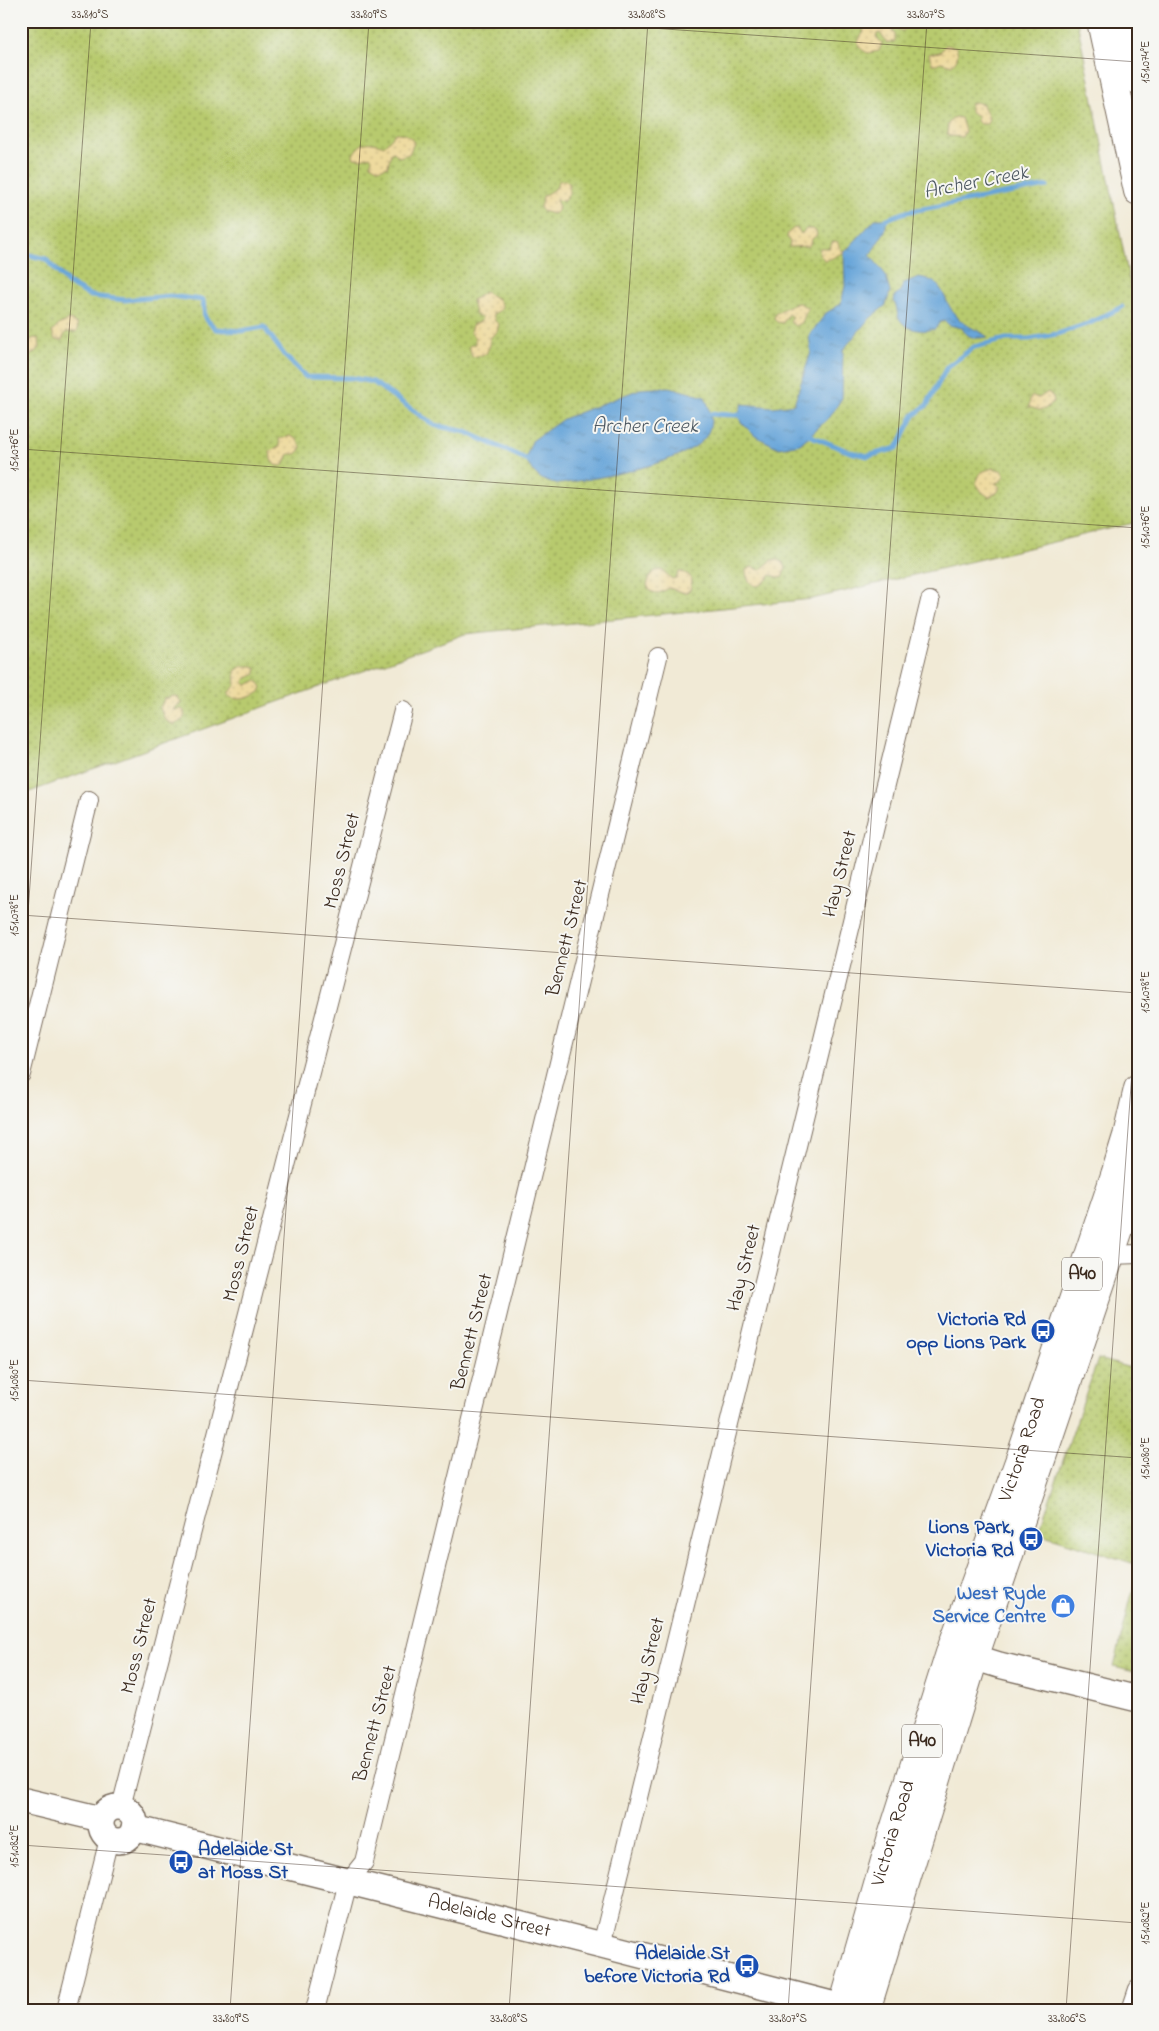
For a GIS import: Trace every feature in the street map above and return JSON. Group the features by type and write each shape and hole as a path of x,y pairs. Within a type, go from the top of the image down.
{"highway":[{"path":"1101,21 1138,191"},
{"path":"1125,21 1138,80"},
{"name":"Victoria Road","path":"963,1654 1021,1456 1127,1136 1138,1089"},
{"name":"Victoria Road","path":"851,2009 893,1833 963,1654 1111,1255 1138,1173"}],"street":[{"name":"Hay Street","path":"602,1945 930,601"},
{"name":"Bennett Street","path":"315,2010 348,1882 364,1862 658,658"},
{"name":"Moss Street","path":"66,2010 110,1822 404,711"},
{"path":"21,1074 89,800"},
{"path":"1111,1255 1138,1254"},
{"path":"963,1654 1138,1699"},
{"path":"21,1800 110,1822"},
{"name":"Adelaide Street","path":"110,1822 130,1812 134,1828 851,2009"},
{"path":"1131,2010 1138,1989"}],"green space":[{"path":"21,21 1077,21 1138,323 1138,522 812,599 465,634 21,795"},
{"path":"1098,1359 1138,1370 1138,1565 1038,1533"},
{"path":"1138,1568 1138,1673 1114,1667"}],"sand":[{"path":"864,21 877,23 909,21 907,27 902,31 894,26 891,27 895,35 895,41 887,43 880,33 877,34 876,37 882,43 879,51 868,53 860,48 858,44 864,32 862,27"},
{"path":"946,45 956,47 958,55 956,61 952,65 941,62 932,64 929,54 940,52"},
{"path":"974,102 983,104 988,116 987,124 980,124 977,121 978,116 970,112 970,104"},
{"path":"954,117 961,118 965,131 962,137 947,134 948,124"},
{"path":"396,133 402,133 411,138 414,143 409,154 399,157 394,152 391,153 388,166 379,169 370,164 372,159 370,156 361,159 354,158 353,155 362,144 374,143 384,146"},
{"path":"565,180 569,183 569,194 564,201 556,200 559,207 558,211 553,214 542,211 540,207 543,196 556,188 559,181"},
{"path":"794,228 798,229 801,234 806,229 812,229 816,231 817,235 812,239 809,246 789,247 788,233"},
{"path":"837,241 841,250 845,251 844,253 824,260 819,253 820,248 830,248 832,242"},
{"path":"485,292 498,299 502,306 501,310 493,314 495,321 499,324 497,332 490,338 490,345 486,354 472,357 469,346 475,344 475,338 470,332 472,325 481,321 482,318 475,314 472,300"},
{"path":"799,303 808,308 802,322 795,326 790,322 792,317 788,314 783,323 777,322 774,319 775,314 790,305"},
{"path":"70,320 77,324 78,330 76,332 66,332 62,340 55,340 52,332 60,324"},
{"path":"34,338 39,339 40,348 31,355 24,357 22,345"},
{"path":"1048,392 1054,401 1045,409 1039,410 1029,407 1030,398 1033,396 1039,398"},
{"path":"290,436 296,439 301,446 300,451 296,454 289,454 282,466 275,465 271,460 270,451 280,447 279,439"},
{"path":"993,468 1003,471 1004,476 1000,482 995,483 1000,486 998,492 989,497 982,492 976,483 981,472"},
{"path":"772,560 779,561 785,566 782,578 771,575 758,585 755,586 750,583 746,570 752,567 760,570"},
{"path":"662,570 672,579 676,578 679,572 690,576 692,582 690,590 685,593 669,588 658,593 650,591 647,585 650,577 655,571"},
{"path":"242,666 253,666 256,669 256,674 245,679 244,683 247,685 257,680 262,687 260,692 252,696 237,699 229,696 229,692 236,685 235,671"},
{"path":"174,696 178,697 181,703 173,710 182,709 184,716 182,720 174,725 165,720 160,708 164,699"}],"water":[{"name":"Archer Creek","path":"875,219 887,219 885,231 870,255 885,274 890,292 886,305 868,320 843,350 842,398 830,417 800,444 779,448 755,436 741,422 738,415 742,404 773,407 794,404 811,352 809,336 826,313 841,304 845,286 844,253"},
{"path":"919,277 935,283 943,292 952,311 958,318 988,337 977,338 970,336 962,328 949,325 945,321 940,322 935,329 915,330 906,326 898,316 894,302 895,295 899,293 904,283"},
{"name":"Archer Creek","path":"669,387 705,397 711,419 709,429 703,440 693,448 662,462 625,472 557,484 546,481 538,476 525,460 532,441 563,419 640,389"}],"waterway":[{"name":"Archer Creek","path":"883,222 906,212 1047,186"},
{"name":"Archer Creek","path":"21,253 46,259 69,284 91,296 125,300 170,296 203,300 205,318 216,329 241,331 264,327 285,356 306,377 352,378 373,382 434,425 466,432 530,461"},
{"name":"Archer Creek","path":"804,433 850,452 868,456 897,448 914,415 927,405 947,367 974,347 1006,339 1029,339 1057,334 1090,323 1122,307"},
{"name":"Archer Creek","path":"707,414 738,415 743,417"}],"place":[{"name":"Victoria Rd opp Lions Park","path":"1043,1331"},
{"name":"Lions Park, Victoria Rd","path":"1031,1539"},
{"name":"West Ryde Service Centre","path":"1063,1606"},
{"name":"Adelaide St at Moss St","path":"181,1862"},
{"name":"Adelaide St before Victoria Rd","path":"747,1966"}]}
